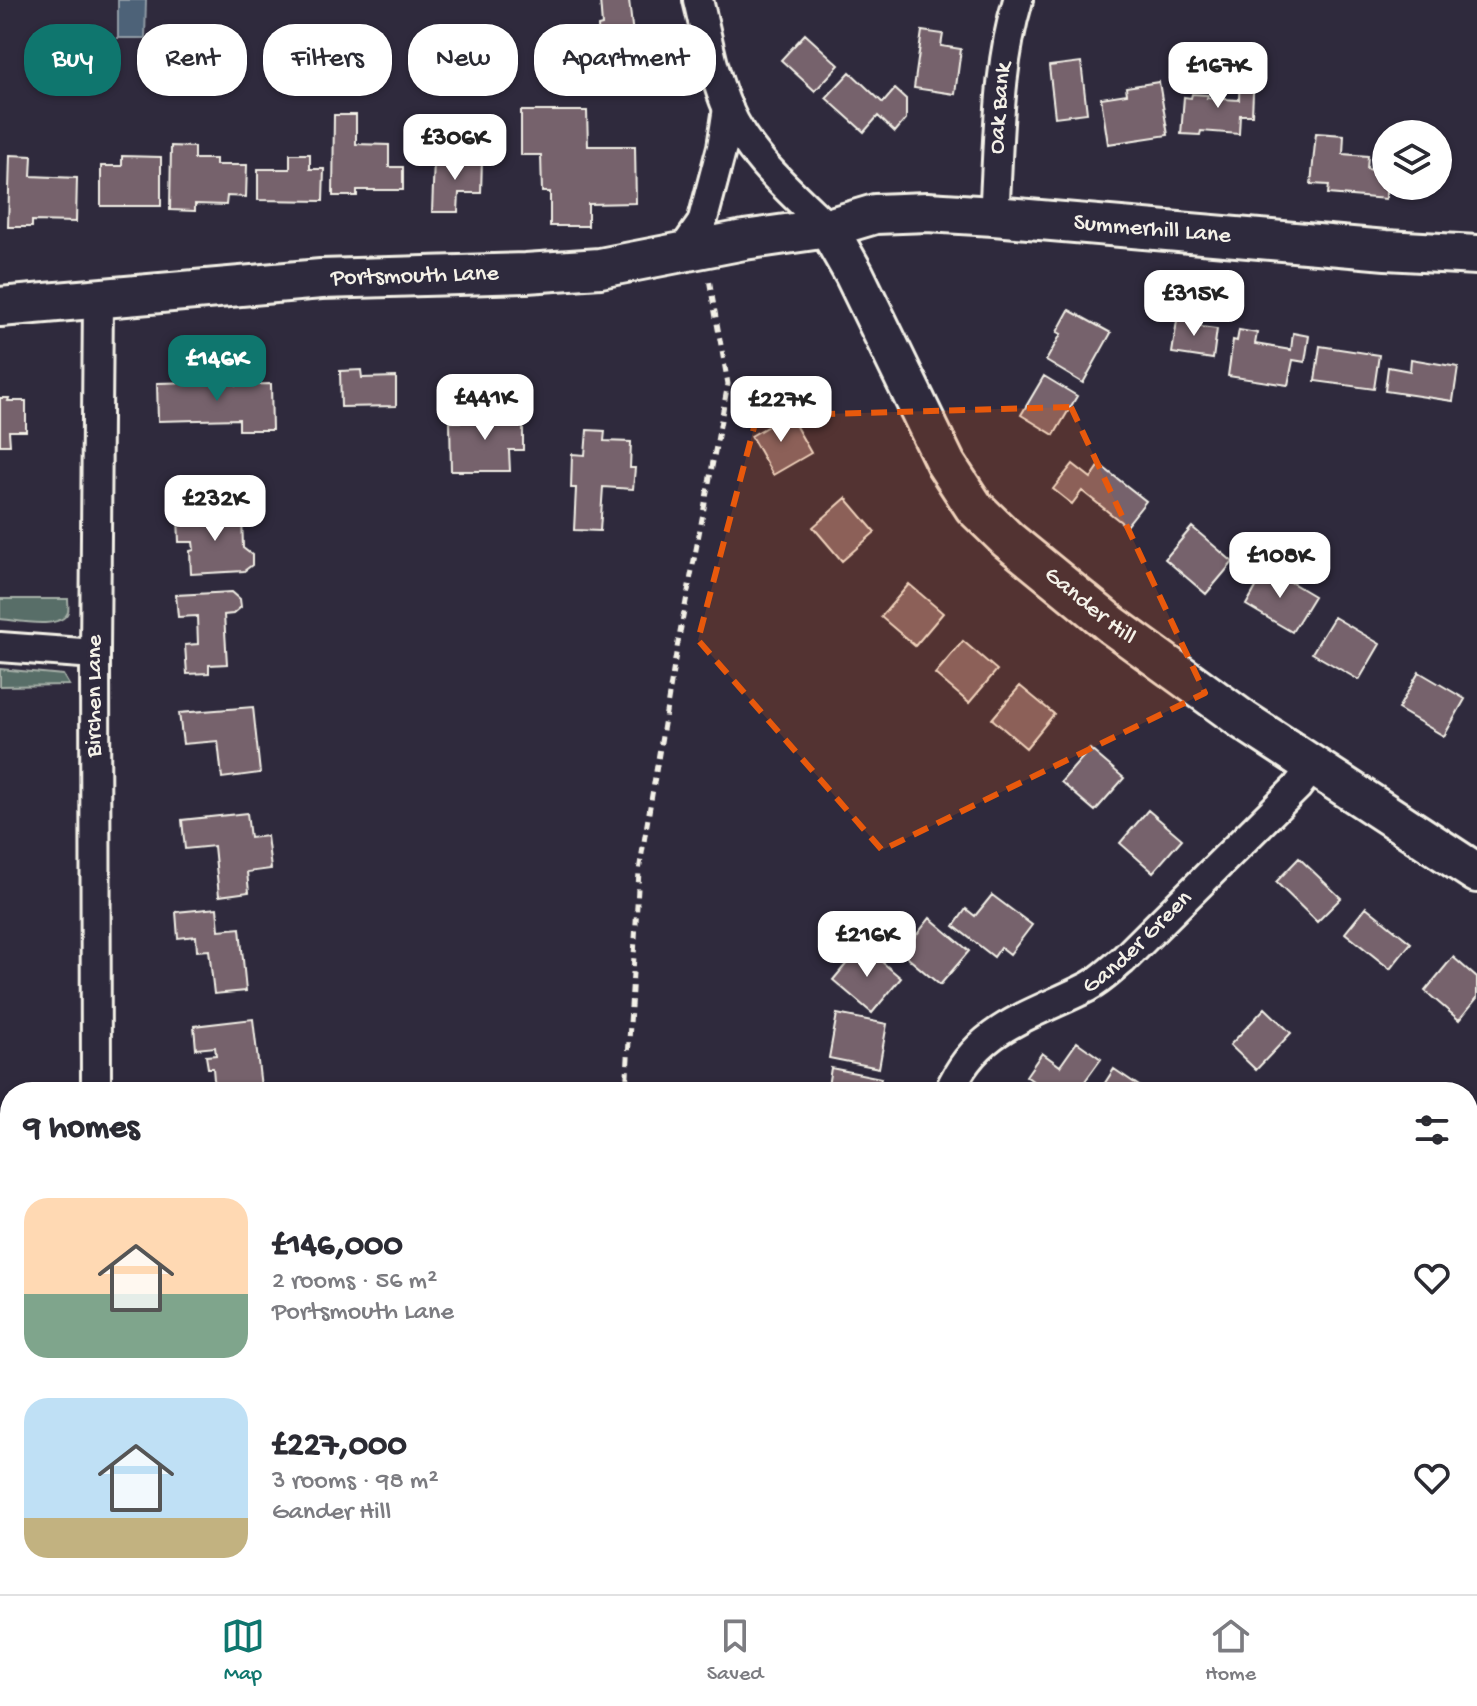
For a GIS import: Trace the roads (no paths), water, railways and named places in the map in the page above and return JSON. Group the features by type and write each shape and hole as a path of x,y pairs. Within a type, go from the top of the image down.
{"street":[{"path":"698,0 728,108 758,157 828,228"},
{"name":"Oak Bank","path":"994,216 1004,64 1009,29 1018,0"},
{"path":"692,250 722,147 728,108"},
{"name":"Summerhill Lane","path":"828,228 875,214 927,212 1477,255"},
{"name":"Portsmouth Lane","path":"0,307 321,279 600,268 828,228"},
{"name":"Gander Hill","path":"828,228 854,274 946,464 974,507 1008,540 1112,625 1312,767 1477,873"},
{"name":"Birchen Lane","path":"96,1082 98,300"},
{"path":"0,647 95,654"},
{"name":"Gander Green","path":"954,1082 963,1065 985,1039 1006,1024 1092,985 1123,960 1297,787 1312,767"}],"water":[{"path":"118,0 146,0 145,24 137,24 137,38 121,38 121,24 118,24"}]}
